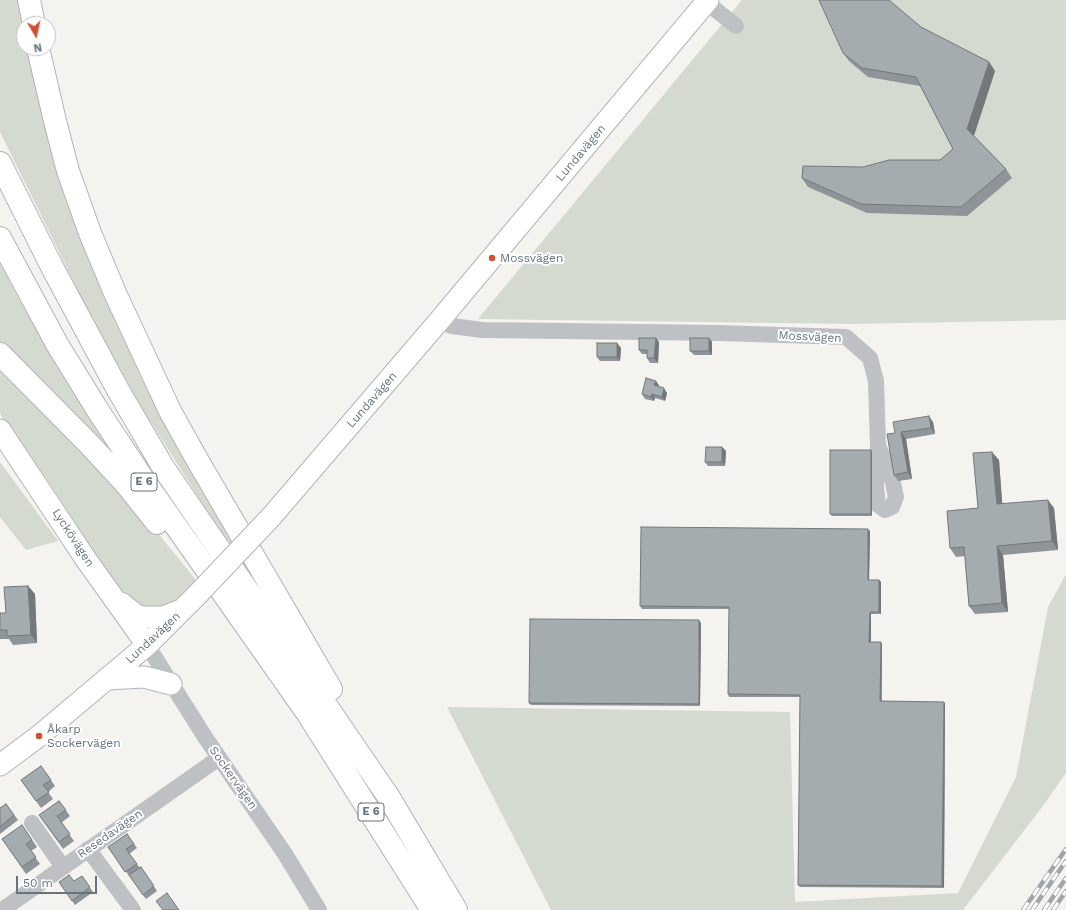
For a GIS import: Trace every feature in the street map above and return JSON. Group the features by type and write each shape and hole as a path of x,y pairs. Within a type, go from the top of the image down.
{"highway":[{"path":"29,0 32,16"},
{"path":"40,56 54,121 68,172 90,233 121,307 170,411 329,685 388,796"},
{"name":"E 6","path":"0,162 63,288 118,390 164,467 388,796 456,910"},
{"name":"E 6","path":"0,238 57,344 101,416 145,482 308,714 432,910"},
{"path":"0,354 90,445 126,484 308,714"}],"main road":[{"name":"Lundavägen","path":"0,765 39,736 147,645 192,601 271,517 439,322 707,1"},
{"name":"Lyckövägen","path":"0,430 147,645"},
{"path":"108,590 122,605 136,615 143,617 163,617 192,601"},
{"path":"107,679 144,677 171,684"}],"street":[{"path":"707,1 736,26"},
{"name":"Mossvägen","path":"439,322 452,326 482,330 719,333 846,338 870,358 876,381 878,446"},
{"name":"Sockervägen","path":"147,645 219,758 285,854 319,910"},
{"name":"Resedavägen","path":"2,910 219,758"},
{"path":"32,823 63,867"},
{"path":"88,849 133,910"}],"shaded area":[{"path":"0,0 19,0 22,16 16,16 16,56 30,56 55,152 287,624 214,522 142,408 88,311 0,132"},
{"path":"742,0 1066,0 1066,320 852,324 478,319"},
{"path":"0,263 21,303 121,467 0,345"},
{"path":"0,366 119,485 196,580 173,603 158,608 135,606 121,593 46,478 0,414"},
{"path":"0,462 58,541 26,550 0,517"},
{"path":"1066,574 1066,773 1043,806 963,910 551,910 447,707 790,712 795,902 958,893 1016,777 1048,607"}],"building":[{"path":"819,0 889,0 921,27 989,62 967,129 1006,169 961,207 861,204 802,178 803,166 863,167 889,160 940,160 953,149 916,77 862,68 843,53"},
{"path":"639,338 656,338 654,358 647,358 647,350 639,350"},
{"path":"690,338 709,338 709,351 690,351"},
{"path":"597,343 617,343 617,357 597,357"},
{"path":"646,378 656,381 654,385 664,388 662,397 652,394 651,397 642,394"},
{"path":"929,416 931,428 901,432 908,472 894,475 887,434 895,433 893,422"},
{"path":"706,447 722,447 722,462 705,462"},
{"path":"830,450 871,450 871,514 830,514"},
{"path":"992,452 997,504 1048,500 1052,541 997,546 1002,603 969,606 964,547 950,548 947,511 978,508 973,453"},
{"path":"641,527 868,529 868,580 879,580 879,612 870,612 869,642 881,642 880,701 944,702 942,886 798,885 800,695 728,694 729,607 640,606"},
{"path":"28,586 31,635 7,636 7,630 0,630 0,613 6,613 4,587"},
{"path":"530,619 699,620 699,704 529,703"},
{"path":"41,766 51,780 43,785 49,792 36,801 21,780"},
{"path":"59,801 66,810 57,816 70,834 59,842 39,815"},
{"path":"6,804 14,815 0,827 0,808"},
{"path":"22,825 32,840 26,844 36,857 22,867 2,839"},
{"path":"127,834 134,844 126,849 137,864 125,872 108,847"},
{"path":"141,867 154,886 143,895 129,875"},
{"path":"69,875 74,881 82,876 90,887 72,901 59,882"},
{"path":"167,893 179,910 163,910 156,901"}],"railway":[{"path":"1023,910 1066,849"},
{"path":"1032,910 1066,861"},
{"path":"1044,910 1066,878"},
{"path":"1053,910 1066,891"}],"place":[{"name":"Mossvägen","path":"492,258"},
{"name":"Åkarp Sockervägen","path":"39,736"}]}
